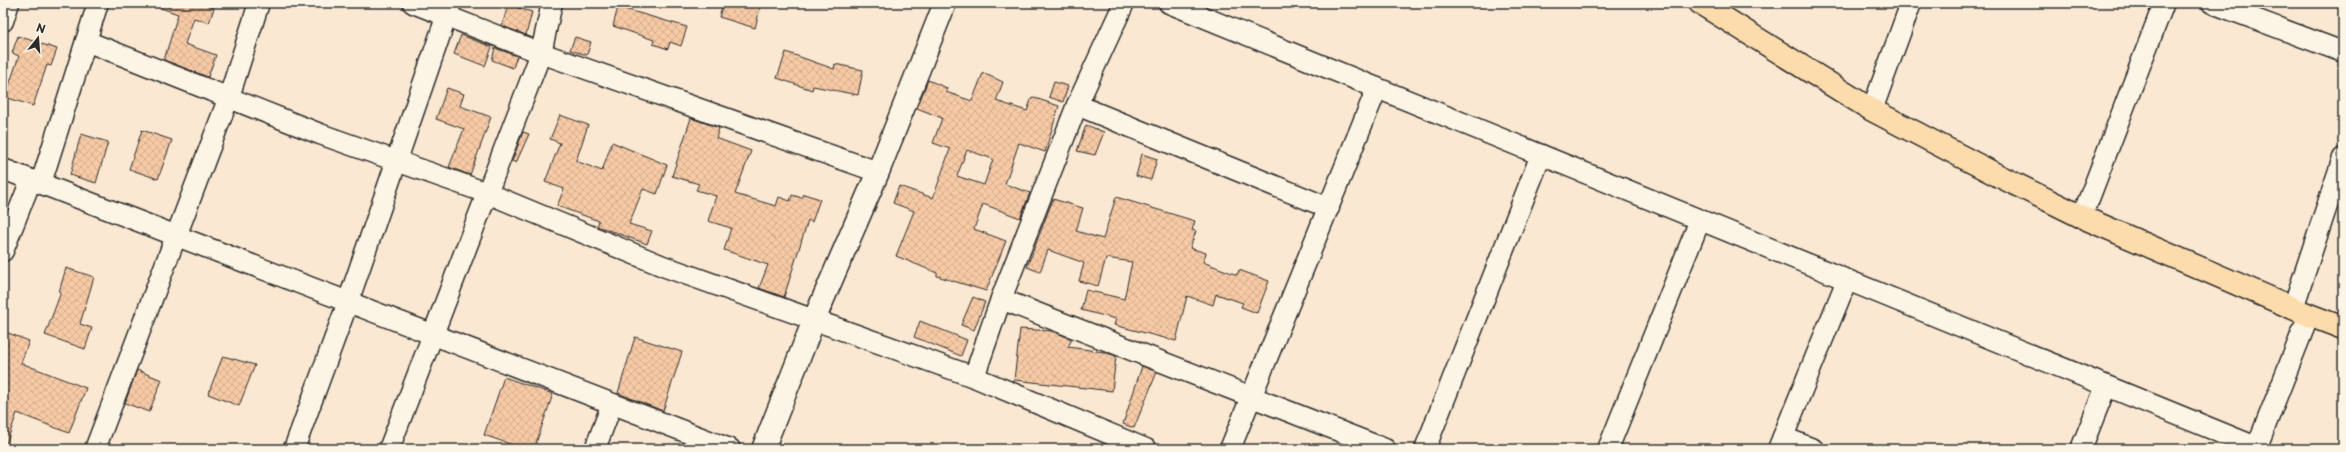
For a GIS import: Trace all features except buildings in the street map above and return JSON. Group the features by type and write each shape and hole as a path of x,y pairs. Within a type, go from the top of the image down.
{"main road":[{"path":"1700,3 1872,110 2082,216 2301,312 2343,328"}],"street":[{"path":"3,21 9,3"},
{"path":"95,449 229,97 259,3"},
{"path":"413,3 449,10 541,53 878,172"},
{"path":"389,449 541,53 552,3"},
{"path":"763,449 814,320 878,172 944,3"},
{"path":"974,377 1001,299 1077,105 1124,3"},
{"path":"1169,3 2258,448 2301,312 2343,158"},
{"path":"1872,110 1911,3"},
{"path":"2082,216 2164,3"},
{"path":"2212,3 2343,52"},
{"path":"3,251 36,182 86,41 92,5"},
{"path":"294,449 348,302 449,10"},
{"path":"86,41 320,134 487,193 663,266 974,377 1146,449"},
{"path":"1230,449 1377,88"},
{"path":"1077,105 1328,208"},
{"path":"1425,449 1541,155"},
{"path":"3,169 730,449"},
{"path":"1608,449 1700,220"},
{"path":"1813,449 1781,443 1847,280"},
{"path":"1001,299 1385,449"},
{"path":"2081,449 2106,386"},
{"path":"595,449 612,404"}]}
